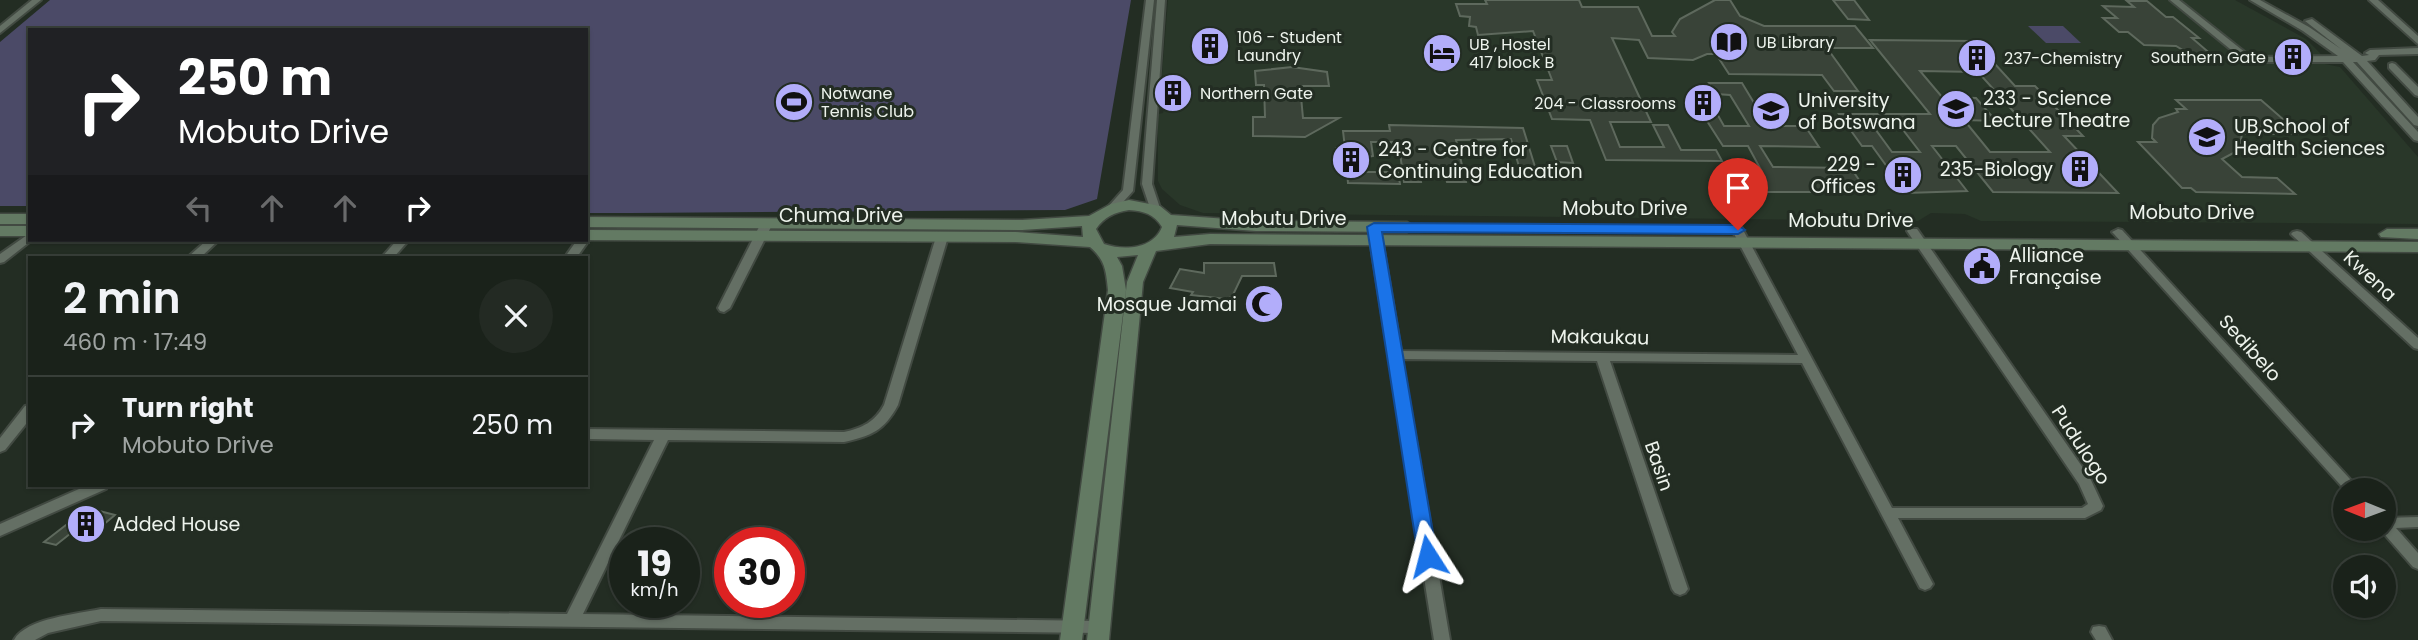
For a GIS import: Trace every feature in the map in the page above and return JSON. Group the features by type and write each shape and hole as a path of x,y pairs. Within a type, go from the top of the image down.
{"main road":[{"path":"1071,633 1116,290 1114,266 1089,236 1091,221 1112,208 1135,206 1162,216 1246,226 1375,233"},
{"path":"1099,633 1135,282 1154,247 1169,233 1162,216"},
{"path":"0,219 28,219"},
{"name":"Chuma Drive","path":"588,229 764,230 1022,225 1091,221"},
{"name":"Chuma Drive","path":"764,230 1053,238 1099,246"},
{"path":"0,231 28,234"},
{"name":"Mobutu Drive","path":"1099,246 1126,253 1210,239 1375,233 2123,238 2418,247"},
{"name":"Mobuto Drive","path":"2123,238 2297,233 2418,234"}],"street":[{"path":"0,30 37,0"},
{"path":"1112,208 1128,191 1150,0"},
{"path":"1161,0 1146,184 1162,216"},
{"path":"2174,0 2247,58 2349,55 2372,58 2375,54 2418,51"},
{"path":"2254,0 2349,55 2418,138"},
{"path":"2269,0 2299,15 2349,55 2418,123"},
{"path":"2373,0 2418,41"},
{"path":"2392,66 2418,93"},
{"path":"724,308 764,230"},
{"path":"1375,233 1441,640"},
{"name":"Kwena","path":"2297,233 2418,345"},
{"path":"1741,235 1925,584"},
{"path":"0,260 28,236"},
{"name":"Pudulogo","path":"1886,513 2085,513 2096,506 2085,482 1916,236"},
{"path":"588,434 844,437 871,431 884,420 891,405 942,237"},
{"name":"Sedibelo","path":"2123,238 2342,478"},
{"path":"195,256 211,242"},
{"path":"389,256 401,242"},
{"name":"Makaukau","path":"1394,355 1807,359"},
{"name":"Basin","path":"1602,356 1680,589"},
{"path":"0,447 28,412"},
{"path":"573,619 663,435"},
{"path":"0,530 97,487"},
{"path":"2396,523 2418,523"},
{"path":"2396,537 2418,563"},
{"path":"22,640 44,627 101,615 573,619 1099,633"}],"shaded area":[{"path":"50,0 1131,0 1097,199 1065,210 588,213 588,28 28,28 28,206 0,206 0,42"},
{"name":"University of Botswana","path":"1168,0 2235,0 2306,39 2320,53 2325,64 2340,67 2418,157 2418,224 1981,221 1965,214 1931,213 1918,221 1203,213 1180,205 1162,189 1158,181 1158,114 1163,113 1168,82 1162,75"},
{"path":"2028,26 2063,26 2081,43 2046,43"}],"building":[{"path":"1485,0 1579,0 1582,7 1638,7 1652,36 1675,36 1672,32 1680,19 1715,0 1730,0 1740,16 1764,26 1855,26 1873,48 1827,48 1858,91 1834,91 1822,75 1729,74 1716,54 1707,54 1693,60 1648,58 1639,40 1612,38 1651,122 1610,122 1620,147 1664,147 1653,125 1668,125 1681,150 1716,150 1722,161 1606,160 1590,120 1552,119 1537,80 1552,80 1533,31 1478,35 1476,27 1469,26 1470,17 1460,16 1456,4 1487,4"},
{"path":"1833,0 1854,0 1869,20 1848,19"},
{"path":"2127,1 2147,1 2166,17 2173,17 2199,38 2192,38 2213,56 2191,55 2176,46 2144,45 2128,32 2119,32 2103,18 2117,18 2103,6 2134,7"},
{"name":"106 - Student Laundry","path":"1203,32 1218,33 1217,59 1202,59"},
{"path":"1870,40 1974,41 2015,86 2035,86 2083,136 2064,136 2118,193 1993,192 1956,146 1932,146 1967,191 1906,193 1872,146 1862,146 1839,114 1930,114","holes":["1920,71 1978,72 2050,152 1990,152 1964,120 1996,121 1976,98 1942,97","1873,126 1900,126 1920,152 1892,152"]},
{"path":"1292,67 1327,72 1329,86 1300,86 1303,118 1339,118 1305,137 1253,136 1253,117 1265,117 1264,85 1256,85 1255,71"},
{"path":"1709,83 1742,83 1768,126 1805,126 1819,147 1760,146 1773,167 1851,168 1867,192 1753,192 1741,170 1761,170 1748,146 1723,146 1691,96 1707,96 1724,126 1749,126 1730,95 1716,94"},
{"path":"2176,100 2261,100 2300,134 2242,134 2239,150 2222,159 2242,177 2277,178 2295,194 2196,192 2191,188 2182,188 2138,142 2156,142 2152,138 2153,125 2159,118 2178,112 2176,109 2186,109"},
{"path":"1389,125 1523,128 1536,170 1520,170 1511,139 1456,140 1466,182 1447,182 1443,166 1418,165 1421,182 1404,182 1400,153 1393,153 1392,142 1371,142 1373,156 1337,163 1336,148 1345,148 1343,131 1390,131"},
{"path":"1551,146 1567,146 1573,163 1557,162"},
{"path":"1347,172 1398,172 1400,184 1348,183"},
{"path":"1204,263 1274,263 1276,276 1242,276 1232,297 1226,299 1191,295 1193,292 1170,288 1180,269 1204,273"},
{"name":"Added House","path":"88,508 115,515 98,529 88,532 76,529 56,545 44,542"}],"place":[{"name":"UB Library","path":"1729,42"},
{"name":"106 - Student Laundry","path":"1210,46"},
{"name":"UB , Hostel 417 block B","path":"1442,53"},
{"name":"Southern Gate","path":"2293,57"},
{"name":"237-Chemistry","path":"1977,58"},
{"name":"Northern Gate","path":"1173,93"},
{"name":"Notwane Tennis Club","path":"794,102"},
{"name":"204 - Classrooms","path":"1703,103"},
{"name":"233 - Science Lecture Theatre","path":"1956,109"},
{"name":"University of Botswana","path":"1771,111"},
{"name":"UB,School of Health Sciences","path":"2207,137"},
{"name":"243 - Centre for Continuing Education","path":"1351,160"},
{"name":"235-Biology","path":"2080,169"},
{"name":"229 - Offices","path":"1903,175"},
{"name":"Alliance Française","path":"1982,266"},
{"name":"Mosque Jamai","path":"1264,304"},
{"name":"Added House","path":"86,524"}],"route":[{"path":"1428,556 1374,227 1738,230"}]}
